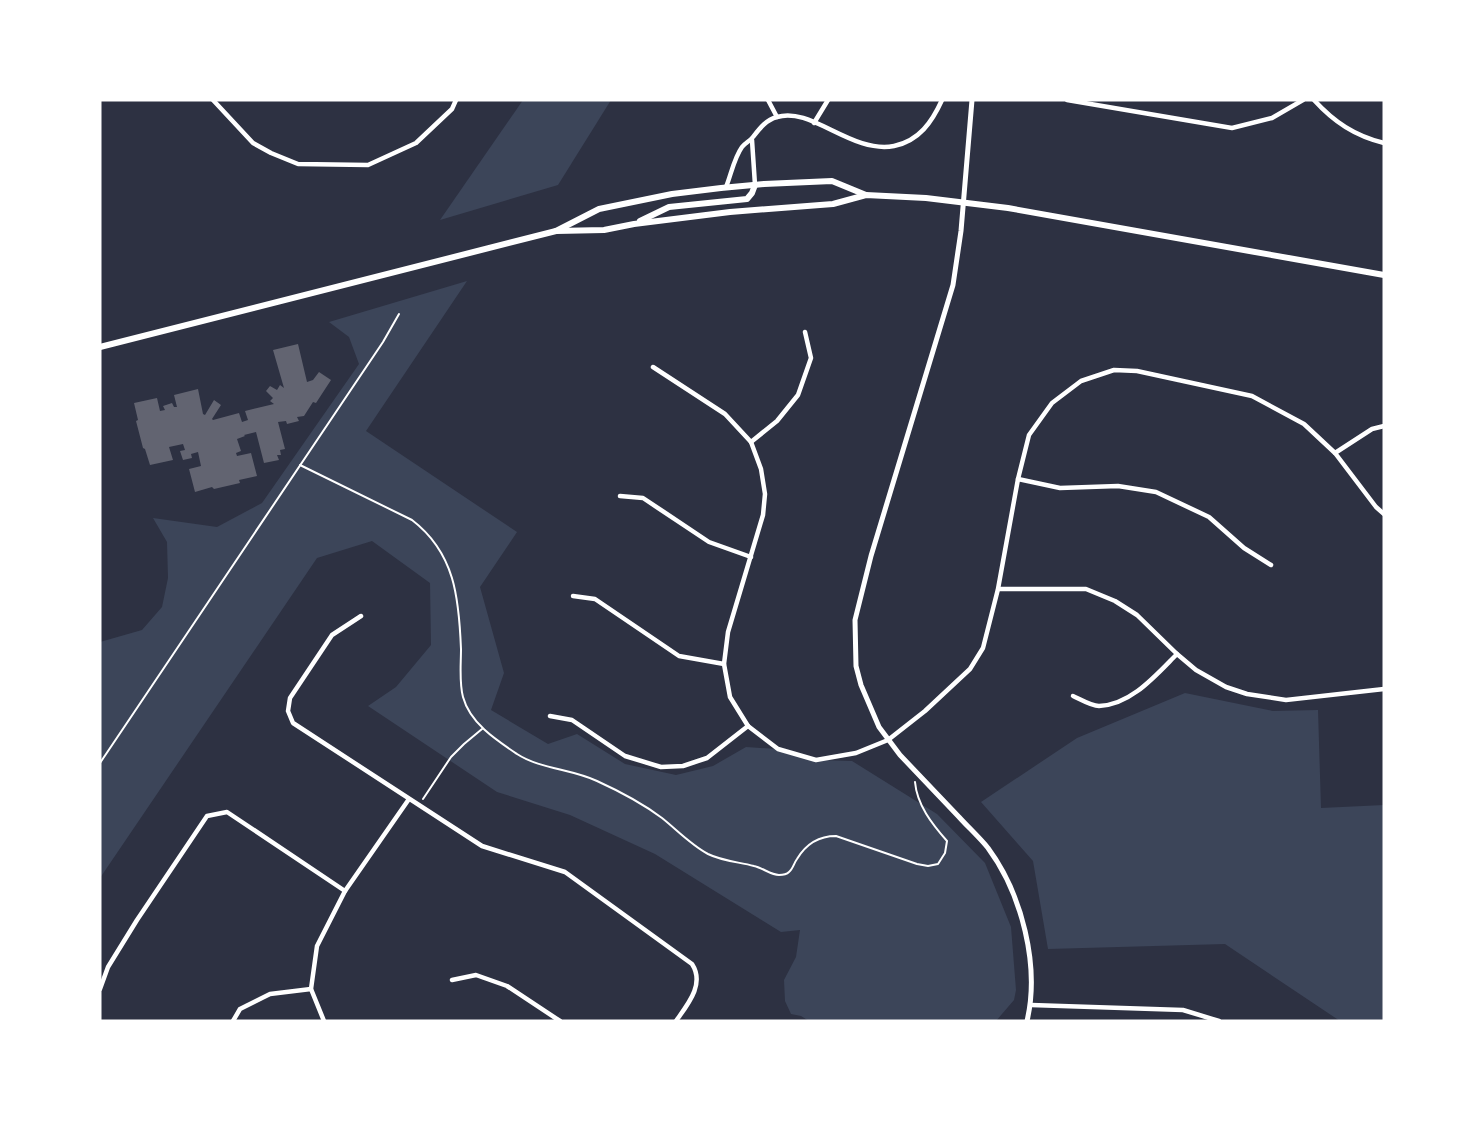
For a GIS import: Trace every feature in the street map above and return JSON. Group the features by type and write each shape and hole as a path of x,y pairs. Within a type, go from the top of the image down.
{"main road":[{"path":"100,347 556,230 599,209 672,194 755,185 832,181 866,195"},
{"path":"634,224 668,208 747,199 755,185"},
{"path":"556,230 604,230 730,212 834,204 866,195 926,198 1008,208 1384,275"}],"street":[{"path":"213,100 253,143 271,153 298,164 368,165 416,143 452,109 456,100"},
{"path":"768,100 777,117"},
{"path":"814,123 828,100"},
{"path":"726,188 742,146 752,140 759,127 777,117 802,118 856,142 871,147 888,147 905,144 925,130 942,100"},
{"path":"972,100 961,231 953,285 871,556 855,620 856,666 868,705 888,740 986,845 1004,874 1018,906 1026,934 1031,981 1031,1005 1027,1021"},
{"path":"1068,100 1232,128 1272,118 1303,100"},
{"path":"1314,100 1350,131 1384,143"},
{"path":"752,140 755,185"},
{"path":"751,442 777,421 798,395 811,358 805,332"},
{"path":"653,367 725,414 751,442 761,469 765,494 763,515 728,632 724,664 730,697 748,726 778,749 816,760 856,753 888,740 925,711 970,669 983,648 998,589 1018,479 1029,435 1052,403 1081,381 1114,370 1137,371 1252,396 1304,424 1335,453 1384,514"},
{"path":"1335,453 1372,429 1384,426"},
{"path":"1018,479 1060,488 1118,486 1156,492 1209,517 1244,548 1270,565"},
{"path":"620,496 643,498 709,542 751,557"},
{"path":"998,589 1086,589 1115,601 1137,615 1196,670 1226,687 1247,694 1286,700 1384,689"},
{"path":"573,596 595,599 679,656 724,664"},
{"path":"361,616 332,635 290,698 288,711 293,723 482,846 565,872 692,964 696,971 694,995 676,1021"},
{"path":"1073,696 1097,706 1123,701 1146,684 1177,654"},
{"path":"550,716 572,720 625,756 661,767 683,766 707,758 748,726"},
{"path":"324,1021 311,989 317,946 345,891 410,799"},
{"path":"100,989 108,967 137,920 207,816 227,812 345,891"},
{"path":"452,980 476,975 508,986 560,1021"},
{"path":"233,1021 240,1009 270,994 311,989"},
{"path":"1031,1005 1183,1010 1219,1021"}],"path":[{"path":"100,763 383,342 399,314"},
{"path":"300,465 412,520 439,547 450,569 457,597 463,696 467,708 483,729 528,760 582,774 628,797 660,817 706,853 781,875 791,871 801,852 810,844 825,836 836,836 917,864 937,864 945,853 947,841 925,813 915,783 920,776"},
{"path":"418,806 451,757 483,729"}],"shaded area":[{"path":"523,100 611,100 558,185 440,220"},
{"path":"467,281 366,431 517,532 480,587 504,673 491,710 548,744 577,734 625,764 676,775 713,766 746,747 778,749 816,760 852,761 937,814 985,863 1011,927 1016,990 1014,1000 996,1021 809,1021 791,1014 785,1001 784,980 796,957 800,930 781,932 655,854 570,815 497,792 368,706 396,687 431,645 430,583 372,541 317,558 100,878 100,642 142,630 162,607 168,578 167,542 153,518 217,527 262,503 359,364 349,337 329,322"},
{"path":"1185,693 1273,711 1318,710 1321,808 1384,805 1384,1021 1340,1021 1225,944 1048,949 1033,861 981,802 1077,738"}],"building":[{"path":"298,344 307,382 313,380 319,372 331,380 316,403 313,402 304,416 297,417 299,421 287,424 286,421 278,422 285,449 280,450 281,455 277,455 279,460 264,463 256,432 237,439 241,451 236,453 237,456 251,453 257,476 239,480 240,483 195,492 189,469 201,466 198,452 191,454 192,458 183,460 180,451 185,450 183,444 169,447 173,460 150,465 136,421 134,403 157,398 160,411 165,410 163,406 172,403 177,407 174,395 198,389 203,414 205,415 214,400 221,405 213,420 239,413 242,422 248,420 245,411 274,404 270,401 273,398 266,391 270,386 277,390 280,385 284,388 273,350"}]}
